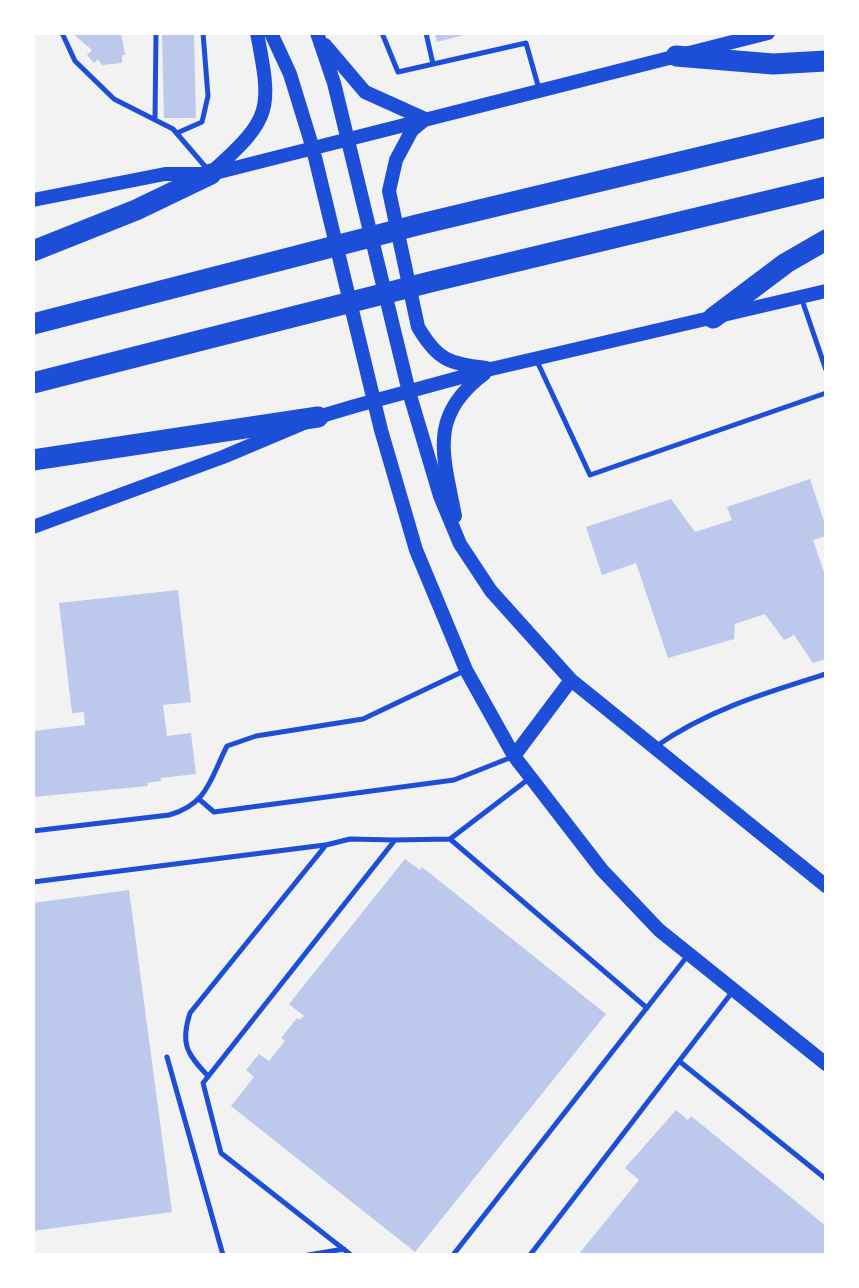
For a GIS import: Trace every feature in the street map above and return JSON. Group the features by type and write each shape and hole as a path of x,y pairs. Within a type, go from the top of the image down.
{"highway":[{"path":"677,56 773,64 826,61"},
{"path":"33,324 417,225 826,127"},
{"path":"33,251 136,211 211,173"},
{"path":"33,383 308,312 826,187"},
{"path":"713,318 786,263 826,240"},
{"path":"33,460 318,417"}],"main road":[{"path":"211,173 247,141 264,117 266,81 257,33"},
{"path":"271,33 290,74 313,149 375,400 416,550 466,670 514,756 602,870 659,930 826,1064"},
{"path":"33,200 164,174 211,173 768,33"},
{"path":"319,36 365,92 425,119"},
{"path":"319,36 348,140 409,392 440,496 460,544 491,591 571,680 653,749 826,886"},
{"path":"425,119 412,130 396,160 389,191 418,327 430,347 448,362 491,369"},
{"path":"33,527 223,457 318,417 375,400 491,369 826,291"},
{"path":"460,544 444,464 447,418 453,402 491,369"},
{"path":"514,756 571,680"}],"lane":[{"path":"62,33 75,61 114,99 177,133 211,173"},
{"path":"155,120 156,33"},
{"path":"177,133 202,122 208,96 203,33"},
{"path":"382,33 398,72 526,43"},
{"path":"426,33 433,64"},
{"path":"524,33 539,89"},
{"path":"801,297 826,370"},
{"path":"536,359 590,475 826,393"},
{"path":"33,831 169,815 186,810 200,800 227,746 256,736 363,719 466,670"},
{"path":"653,749 688,723 755,696 826,674"},
{"path":"200,800 214,812 454,780 514,756"},
{"path":"33,882 326,845 350,839 450,839 530,778"},
{"path":"450,839 647,1008"},
{"path":"352,1255 221,1153 203,1083 395,840"},
{"path":"208,1076 188,1056 184,1032 190,1013 326,845"},
{"path":"453,1255 689,954"},
{"path":"530,1255 734,990"},
{"path":"167,1057 223,1255"},
{"path":"679,1061 826,1179"},
{"path":"308,1255 344,1249"}],"building":[{"path":"72,33 121,33 125,55 122,55 122,63 102,65 98,59 94,63 87,55 92,50"},
{"path":"162,33 194,33 196,118 164,118"},
{"path":"435,33 468,33 468,34 437,42"},
{"path":"810,479 826,527 826,536 813,540 826,578 826,659 813,663 794,635 784,640 765,614 735,624 734,639 668,658 636,563 602,575 586,527 671,499 695,532 732,520 727,507"},
{"path":"178,590 191,702 163,705 167,736 191,733 196,774 160,778 161,781 147,783 148,786 33,797 33,731 85,725 84,712 72,713 59,603"},
{"path":"405,859 420,870 422,867 606,1014 415,1252 231,1106 254,1077 246,1070 259,1054 269,1061 285,1041 281,1038 297,1018 300,1020 304,1016 289,1004"},
{"path":"129,890 172,1212 33,1231 33,903"},
{"path":"676,1110 688,1120 691,1116 826,1226 826,1255 578,1255 639,1180 625,1168"}]}
